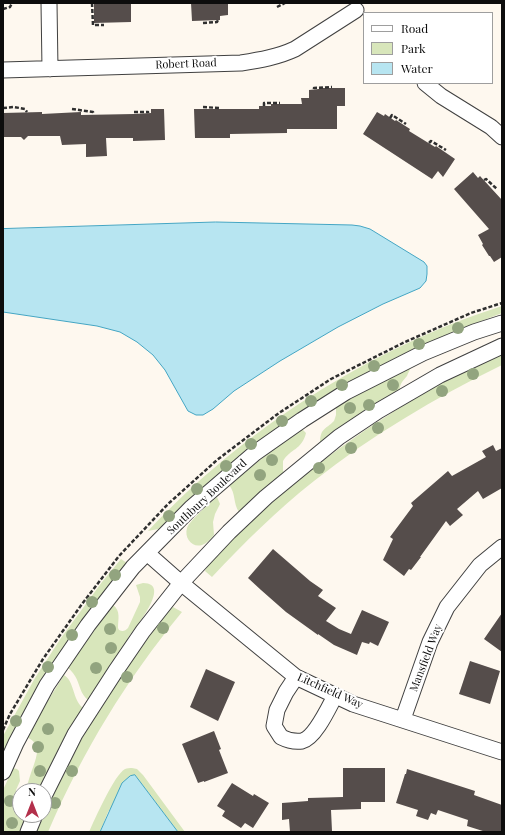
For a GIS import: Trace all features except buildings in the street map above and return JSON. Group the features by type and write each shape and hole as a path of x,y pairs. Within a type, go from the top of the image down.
{"street":[{"path":"49,3 50,69"},
{"name":"Robert Road","path":"3,70 241,63 264,59 295,49 357,11"},
{"path":"426,84 441,96 491,127 502,137"},
{"name":"Southbury Boulevard","path":"3,772 16,743 47,685 88,625 133,568 191,508 255,453 302,420 346,392 423,353 474,332 502,323"},
{"path":"50,783 75,734 143,631 181,583 229,532 266,497 339,437 378,411 440,375 502,346"},
{"name":"Mansfield Way","path":"403,719 430,642 447,607 480,565 502,547"},
{"name":"Litchfield Way","path":"147,553 181,583 296,677 353,704 502,752"},
{"path":"296,677 277,710 274,726 281,737 291,741 303,741 312,735 326,714 335,696"}],"path":[{"path":"3,9 10,7 12,3"},
{"path":"92,3 93,25 104,25"},
{"path":"277,7 285,3"},
{"path":"203,23 217,22 218,20"},
{"path":"314,89 332,87"},
{"path":"264,106 264,103 280,103"},
{"path":"3,108 14,107 27,112"},
{"path":"203,107 218,108 219,110"},
{"path":"72,109 93,112 94,114"},
{"path":"134,112 148,113"},
{"path":"390,118 392,115 406,124"},
{"path":"429,143 431,141 446,150"},
{"path":"484,180 486,179 497,189"},
{"path":"126,548 144,529"}],"green space":[{"path":"502,306 502,313 453,332 399,356 359,377 307,408 242,455 165,524 158,529 148,531 185,494 225,459 267,426 311,396 356,369 404,345 452,324"},
{"path":"502,353 502,365 428,404 358,448 287,503 212,577 205,571 211,561 222,550 285,491 354,438 429,390"},
{"path":"411,366 407,376 401,384 400,391 320,444 322,432 334,421 336,407"},
{"path":"302,429 306,433 302,443 283,461 283,471 285,473 239,512 236,506 233,491 229,485 276,447"},
{"path":"217,497 220,504 213,522 214,535 209,541 202,545 198,546 192,544 188,539 186,532 187,528 196,516"},
{"path":"121,559 127,563 3,754 3,736 35,678 61,638 102,582"},
{"path":"143,583 151,585 154,590 153,598 149,607 88,700 85,698 75,676 68,668 113,605 116,607 118,613 119,630 124,631 128,628 140,602 136,585"},
{"path":"173,607 182,612 142,664 107,717 76,773 48,832 36,832 40,823 52,823 52,798 70,759 97,712 166,613"},
{"path":"64,675 68,678 79,704 83,708 42,783 28,783 36,758 37,747 35,743 27,737"},
{"path":"13,768 17,769 19,771 20,781 19,783 12,783 12,823 24,823 21,832 3,832 3,790"},
{"path":"125,769 137,769 143,775 185,832 178,832 135,775 108,812 100,832 89,832 105,798 116,780"}],"water":[{"path":"216,222 360,226 370,229 424,262 427,266 426,281 420,288 383,304 338,327 280,361 234,391 213,409 203,415 196,415 188,411 165,370 153,355 137,342 120,332 97,326 3,312 3,229"},
{"path":"135,775 178,832 100,832 122,783 130,776"}]}
